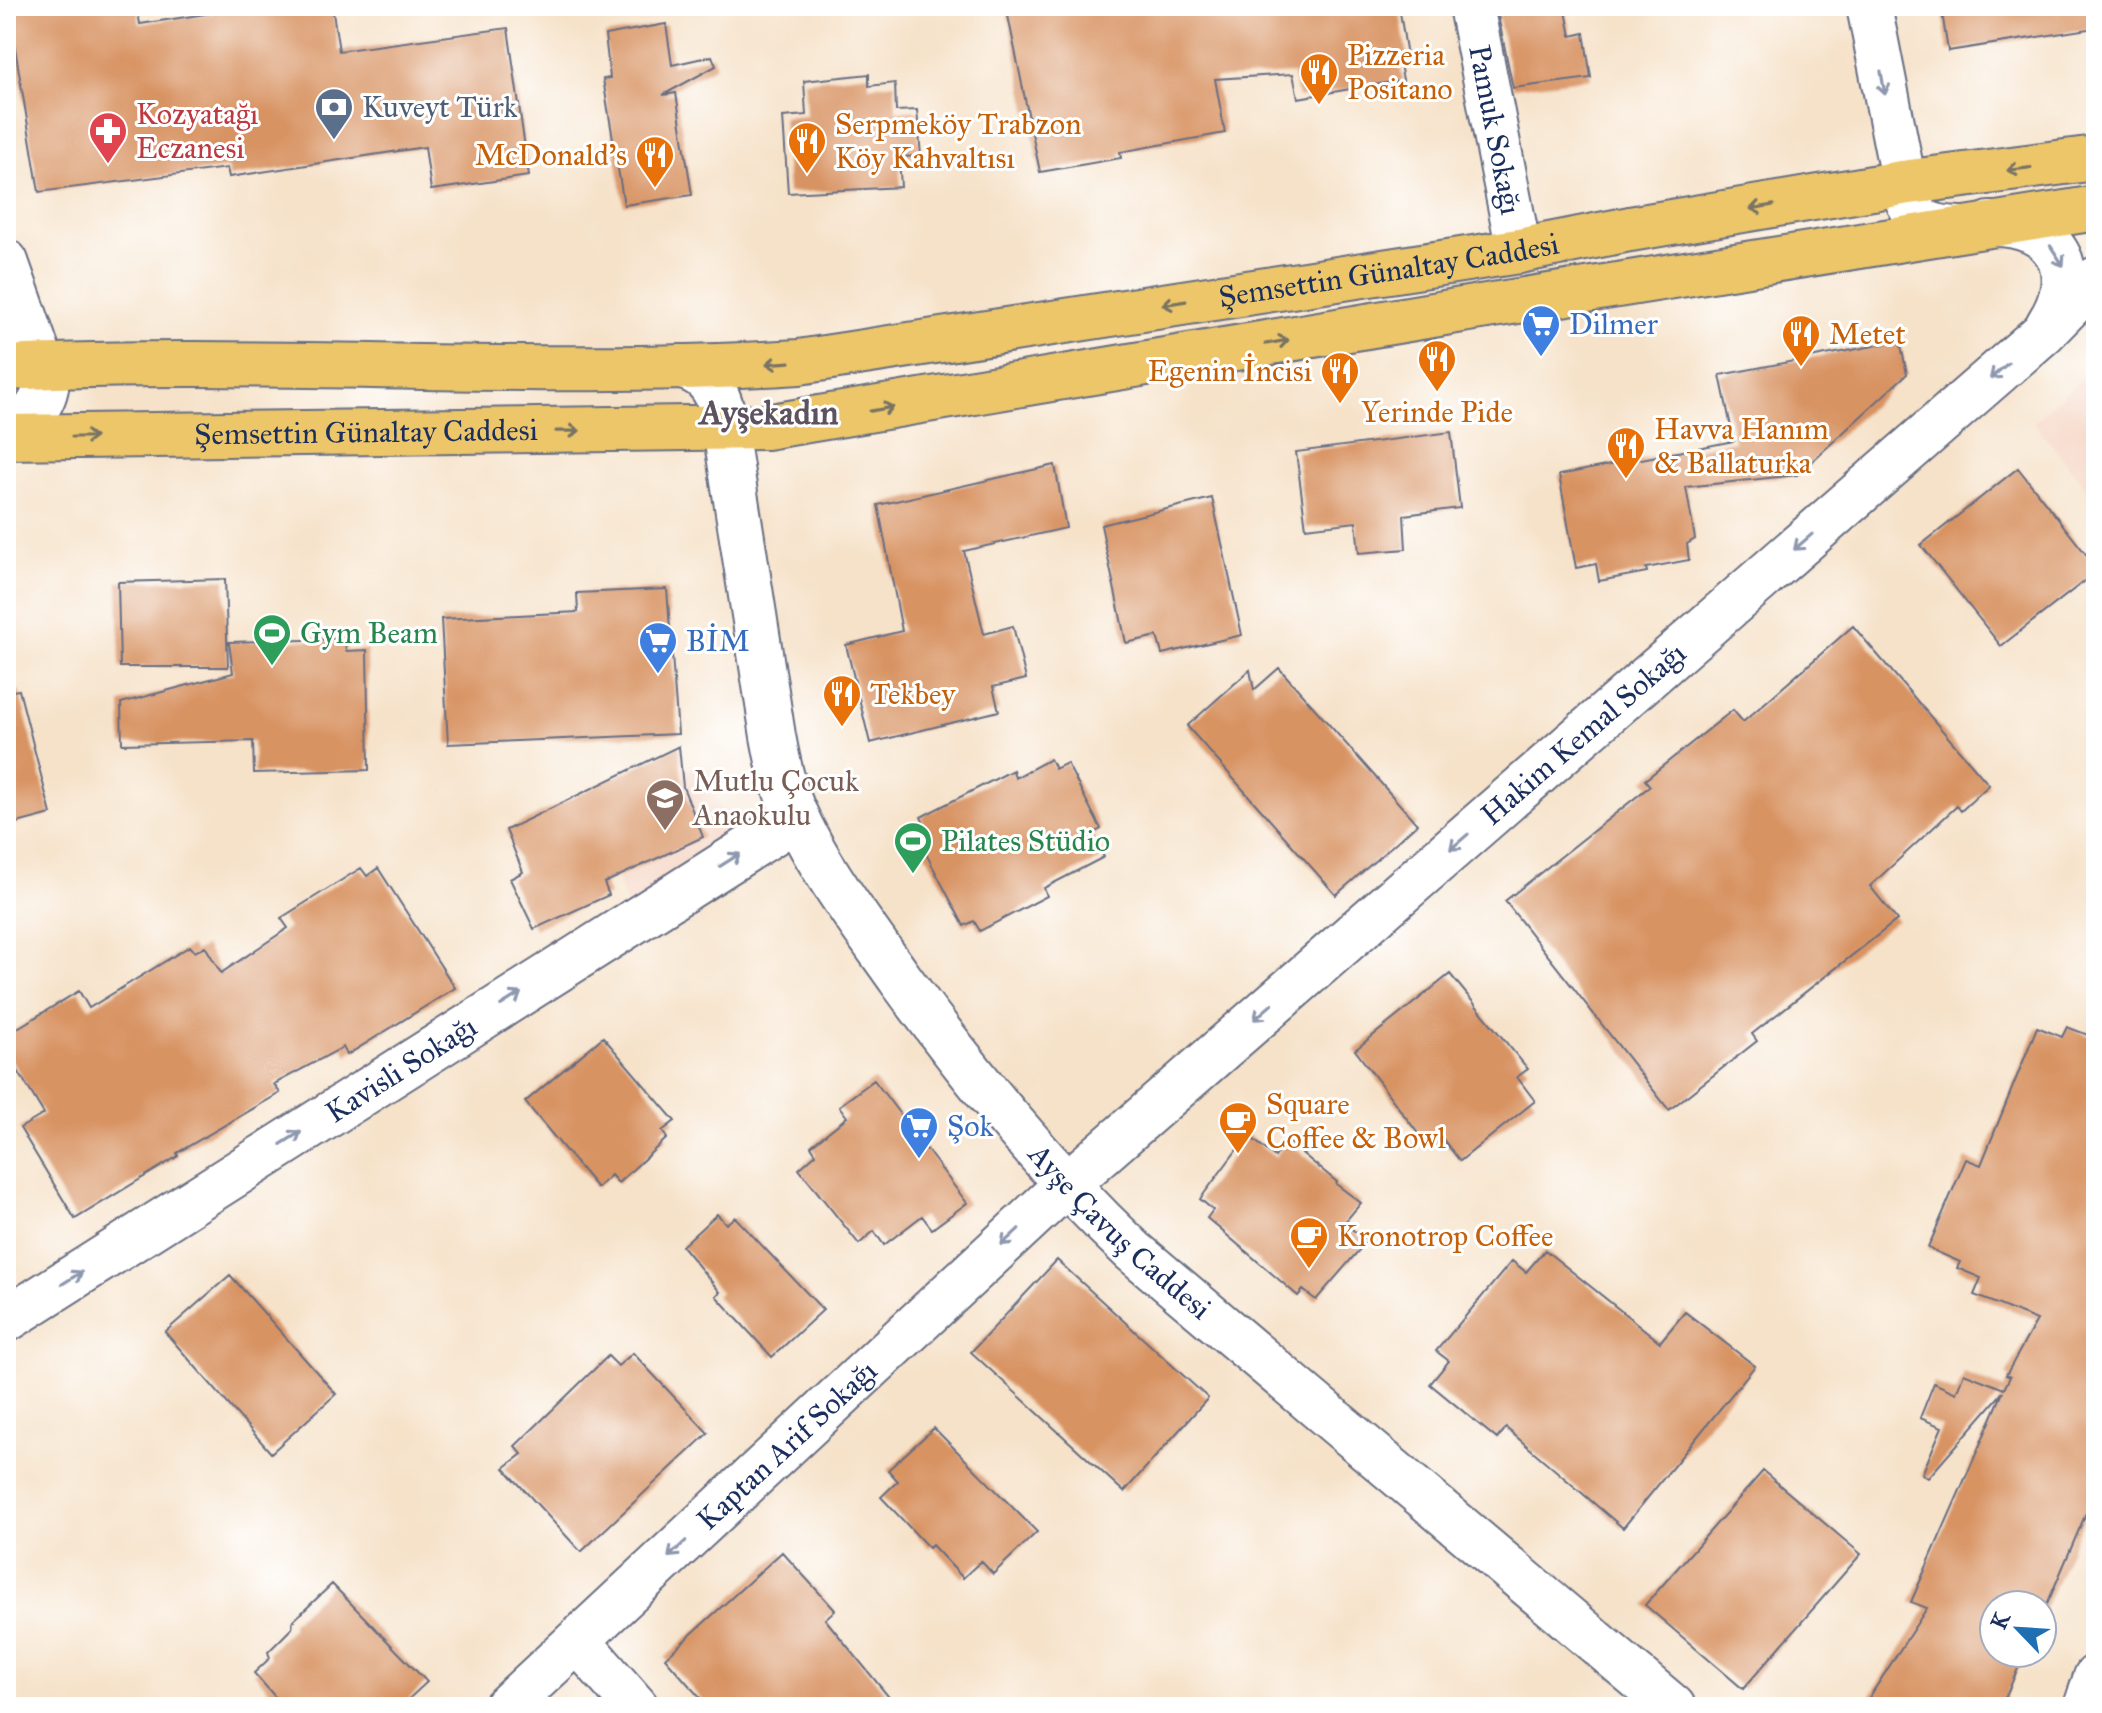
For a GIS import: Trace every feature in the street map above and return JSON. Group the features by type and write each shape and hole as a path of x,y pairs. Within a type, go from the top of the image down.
{"main road":[{"name":"Şemsettin Günaltay Caddesi","path":"24,367 681,367 826,359 1519,251 1902,183 2096,158"},
{"name":"Şemsettin Günaltay Caddesi","path":"6,435 726,429 806,422 1489,305 2096,208"}],"street":[{"name":"Pamuk Sokağı","path":"1471,6 1519,251"},
{"path":"1869,6 1902,183 1909,204 1921,220 1938,228 2007,225 2031,232 2048,243 2063,262 2063,292 2055,314 2043,333"},
{"path":"6,262 24,367 47,383 42,401 22,424 6,435"},
{"name":"Hakim Kemal Sokağı","path":"1067,1184 2043,333 2096,279"},
{"path":"681,367 696,371 712,387 726,429"},
{"name":"Ayşe Çavuş Caddesi","path":"726,429 778,769 797,818 848,902 926,1013 981,1086 1067,1184 1133,1251 1673,1707"},
{"name":"Kavisli Sokağı","path":"6,1320 797,818"},
{"name":"Kaptan Arif Sokağı","path":"506,1707 1067,1184"},
{"path":"578,1641 636,1707"}],"shaded area":[{"path":"2096,365 2096,499 2033,422"},
{"name":"Mutlu Çocuk Anaokulu","path":"700,766 744,856 634,923 589,807"}],"building":[{"path":"8,6 137,6 140,24 257,6 332,6 339,51 508,28 529,176 431,190 425,147 229,177 227,168 39,192"},
{"path":"1006,6 1399,6 1408,62 1400,64 1403,80 1298,98 1293,74 1215,79 1225,133 1120,152 1121,158 1040,172"},
{"path":"1496,6 1565,6 1571,36 1584,33 1591,78 1513,88"},
{"path":"1941,6 2094,6 2095,28 1948,51"},
{"path":"666,24 672,65 712,56 716,66 663,95 676,93 692,195 624,205 603,79 610,78 605,35"},
{"path":"869,74 869,86 895,83 896,111 917,110 921,156 899,157 901,187 788,193 783,117 806,115 804,81"},
{"path":"1900,341 1907,374 1797,475 1686,487 1695,539 1687,544 1689,560 1599,581 1596,564 1576,568 1559,475 1734,441 1720,375"},
{"path":"1451,432 1460,508 1404,515 1406,549 1359,553 1356,522 1306,528 1296,452"},
{"path":"1055,465 1066,528 964,551 984,634 1013,626 1026,679 993,687 999,711 870,743 846,645 902,631 878,505"},
{"path":"2018,468 2096,567 2096,572 2001,646 1921,545"},
{"path":"1212,498 1242,635 1162,654 1157,636 1126,643 1101,525"},
{"path":"225,579 228,667 120,667 118,582"},
{"path":"667,589 678,734 448,744 441,619 578,612 577,593"},
{"path":"1853,626 1989,785 1961,811 1957,806 1870,886 1897,920 1752,1034 1757,1041 1669,1110 1505,901 1650,786 1645,780 1733,710 1743,722"},
{"path":"345,639 346,651 367,650 369,770 254,773 253,741 122,744 121,703 233,673 229,642"},
{"path":"1279,668 1417,824 1336,895 1187,726 1250,670 1254,690"},
{"path":"19,690 51,814 6,826 6,692"},
{"path":"679,746 683,787 703,837 604,883 609,895 534,929 510,879 523,872 506,830"},
{"path":"1050,759 1055,769 1067,763 1101,829 1092,834 1104,857 1044,888 1047,896 980,931 974,921 964,926 915,833 926,828 921,817 1013,770 1015,778"},
{"path":"361,868 367,876 378,868 455,988 347,1055 343,1047 274,1084 280,1093 177,1153 178,1156 75,1219 20,1128 44,1114 6,1051 6,1035 79,991 89,1008 190,946 195,952 205,946 221,973 288,928 281,918"},
{"path":"1450,974 1528,1069 1517,1077 1535,1101 1460,1161 1442,1138 1429,1148 1355,1050"},
{"path":"2037,1027 2062,1037 2067,1027 2096,1038 2096,1490 2054,1589 1978,1589 1978,1669 2018,1669 2001,1707 1863,1707 1927,1608 1911,1602 2003,1392 1928,1478 1922,1474 1942,1427 1920,1418 1934,1383 1956,1393 1964,1373 2004,1389 2010,1377 2006,1375 2037,1320 1974,1295 1981,1278 1957,1268 1960,1262 1928,1248 1966,1159 1981,1165"},
{"path":"603,1037 675,1121 662,1131 667,1138 618,1183 611,1175 597,1188 525,1102"},
{"path":"874,1080 967,1203 932,1229 922,1216 884,1245 874,1231 859,1244 799,1169 816,1154 811,1146 847,1117 839,1106"},
{"path":"1248,1135 1275,1157 1287,1141 1361,1203 1344,1223 1367,1241 1316,1300 1303,1290 1298,1296 1207,1218 1213,1210 1200,1199"},
{"path":"717,1214 726,1224 735,1217 823,1310 772,1357 716,1296 720,1292 682,1246"},
{"path":"1545,1250 1660,1342 1685,1312 1755,1366 1623,1528 1506,1428 1497,1439 1430,1384 1449,1361 1436,1351 1512,1261 1526,1272"},
{"path":"1057,1260 1208,1398 1124,1492 971,1352"},
{"path":"230,1275 336,1394 271,1453 165,1332"},
{"path":"633,1353 708,1433 581,1552 504,1468 522,1454 515,1446 608,1356 618,1366"},
{"path":"934,1428 1037,1532 993,1574 981,1561 963,1578 932,1545 929,1548 881,1497 898,1481 888,1470"},
{"path":"1763,1471 1861,1554 1743,1689 1645,1605"},
{"path":"782,1552 835,1610 825,1619 897,1707 708,1707 665,1658"},
{"path":"332,1584 427,1682 400,1707 284,1707 254,1673 270,1658 268,1652 292,1628 292,1622"}],"place":[{"name":"Pizzeria Positano","path":"1319,106"},
{"name":"Kuveyt Türk","path":"334,141"},
{"name":"Kozyatağı Eczanesi","path":"108,165"},
{"name":"Serpmeköy Trabzon Köy Kahvaltısı","path":"807,175"},
{"name":"McDonald's","path":"655,189"},
{"name":"Dilmer","path":"1541,358"},
{"name":"Metet","path":"1801,368"},
{"name":"Yerinde Pide","path":"1437,393"},
{"name":"Egenin İncisi","path":"1340,405"},
{"name":"Havva Hanım & Ballaturka","path":"1626,480"},
{"name":"Gym Beam","path":"272,667"},
{"name":"BİM","path":"658,675"},
{"name":"Tekbey","path":"842,728"},
{"name":"Mutlu Çocuk Anaokulu","path":"665,832"},
{"name":"Pilates Stüdio","path":"913,875"},
{"name":"Square Coffee & Bowl","path":"1238,1155"},
{"name":"Şok","path":"919,1160"},
{"name":"Kronotrop Coffee","path":"1309,1270"}],"district":[{"name":"Ayşekadın","path":"769,412"}]}
